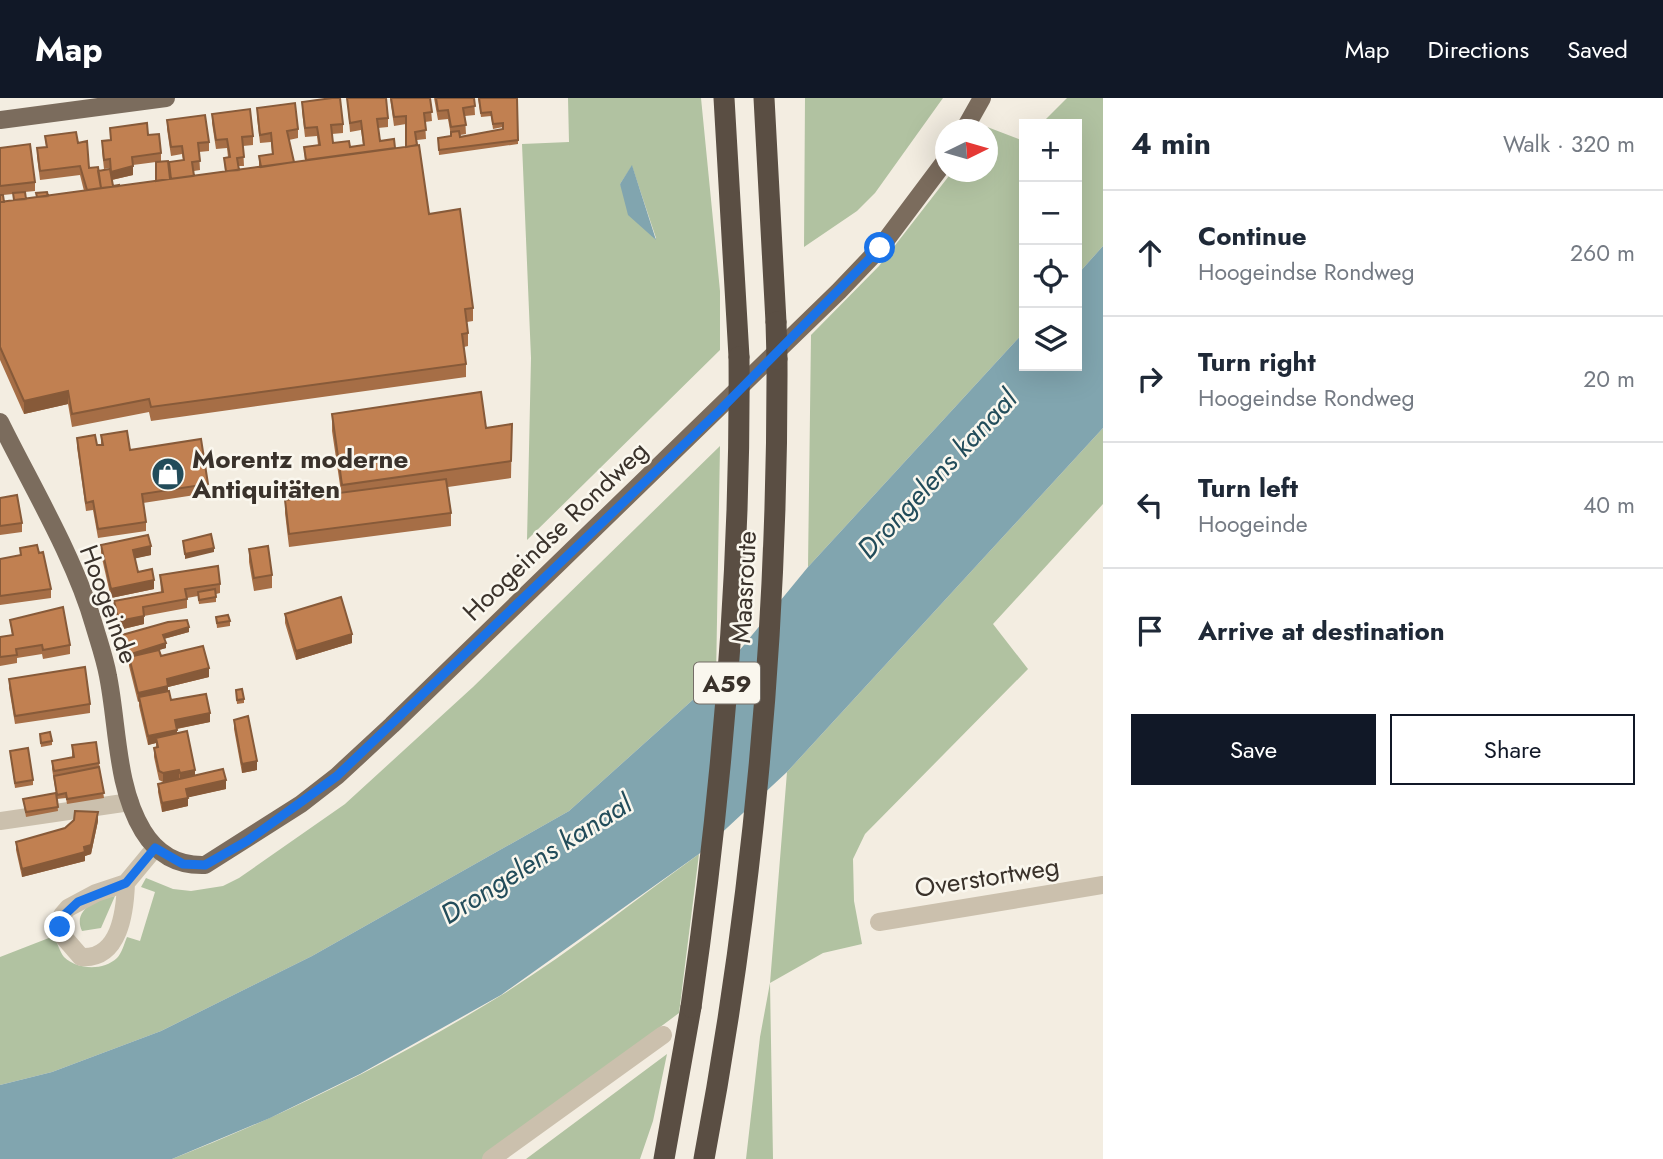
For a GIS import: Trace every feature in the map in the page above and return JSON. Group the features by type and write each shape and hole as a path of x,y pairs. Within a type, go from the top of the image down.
{"highway":[{"name":"Maasroute","path":"664,1159 691,1007 714,825 733,608 740,449 739,357 724,98"},
{"name":"Maasroute","path":"704,1159 737,964 756,816 767,680 776,507 776,323 764,98"}],"main road":[{"path":"0,120 166,98"},
{"path":"970,119 982,98"},
{"name":"Hoogeindse Rondweg","path":"155,848 183,864 205,865 247,841 337,776 839,291 880,248 935,175"},
{"name":"Hoogeinde","path":"0,422 93,620 108,674 131,802 142,829 155,848"}],"street":[{"path":"0,821 131,802"},
{"path":"126,883 120,931 100,952 81,957 70,948 62,935 62,915 68,908 96,893 126,883 155,848"},
{"name":"Overstortweg","path":"879,922 1103,885"},
{"path":"491,1159 663,1035"}],"green space":[{"path":"568,98 701,98 720,291 720,350 527,540 531,358 522,144 569,142","holes":["632,166 656,238 620,184"]},
{"path":"805,98 943,98 875,193 857,211 804,247"},
{"path":"1067,98 1103,98 1103,246 1082,269 1082,119 1046,119"},
{"path":"998,131 1019,139 1019,337 808,567 811,335 879,266 944,182 998,182"},
{"path":"1103,428 1103,504 993,624 1028,669 865,834 853,859 854,901 862,944 823,953 770,983 787,772"},
{"path":"720,446 716,679 569,811 312,956 161,1031 52,1072 0,1085 0,957 54,936 64,957 70,961 90,967 105,965 119,956 127,937 140,941 155,892 141,887 146,878 173,889 191,891 223,886 239,878 345,804 473,687"},
{"path":"699,854 679,1013 483,1159 172,1159 339,1085 461,1020 551,962"},
{"path":"115,896 101,928 82,931 81,917 88,906"},
{"path":"770,983 773,1159 746,1159 760,1037"},
{"path":"667,1054 653,1121 640,1159 526,1159"}],"water":[{"path":"632,165 656,240 628,215 620,184"},
{"name":"Drongelens kanaal","path":"1103,246 1103,428 787,772 699,854 501,995 360,1074 270,1118 172,1159 0,1159 0,1085 52,1072 161,1031 312,956 569,811 716,679 808,567 1019,337 1019,371 1082,371 1082,269"}],"building":[{"path":"340,98 343,124 331,125 333,143 349,141 350,147 364,145 361,121 350,123 347,98 386,98 388,118 377,119 380,141 394,139 395,148 306,160 304,147 320,145 317,127 305,128 302,102"},
{"path":"391,98 430,98 432,112 424,113 426,130 415,132 417,145 406,147 406,116 394,117"},
{"path":"436,98 474,98 475,106 463,108 466,125 451,127 448,110 438,111"},
{"path":"479,98 517,98 518,140 439,150 438,138 451,136 451,132 459,131 460,137 503,129 503,123 493,124 491,112 481,113"},
{"path":"295,103 298,129 287,131 294,162 261,167 259,156 273,154 271,133 260,135 257,108"},
{"path":"250,109 253,136 242,137 244,157 237,158 239,170 226,171 224,158 230,157 227,139 216,140 212,114"},
{"path":"205,115 209,142 198,143 200,161 192,162 194,176 171,179 169,162 184,160 182,146 171,147 167,120"},
{"path":"147,123 148,135 159,134 161,153 132,157 133,166 111,172 110,159 104,160 102,141 111,140 110,128"},
{"path":"76,132 78,143 87,141 89,168 98,167 101,188 87,190 80,166 40,171 37,148 47,147 45,136"},
{"path":"30,144 35,182 0,186 0,148"},
{"path":"419,145 429,214 460,209 473,308 465,309 468,333 462,334 466,364 151,407 149,399 72,414 68,391 24,401 0,347 0,202"},
{"path":"168,161 170,179 156,181 156,162"},
{"path":"110,169 113,186 119,186 101,188 98,171"},
{"path":"25,192 26,199 14,200 13,193"},
{"path":"47,192 48,196 37,197 36,193"},
{"path":"481,392 486,428 512,424 511,461 342,485 332,414"},
{"path":"127,431 130,450 201,439 208,484 142,494 146,522 98,529 93,501 86,503 77,438 95,435 97,445 103,445 101,435"},
{"path":"446,479 451,513 289,534 285,500"},
{"path":"17,495 22,523 0,526 0,498"},
{"path":"211,534 214,548 185,554 183,541"},
{"path":"148,535 151,546 133,550 138,572 152,569 154,580 111,589 101,545"},
{"path":"37,545 39,553 43,552 51,589 0,596 0,559 21,555 20,548"},
{"path":"268,546 272,575 254,578 249,549"},
{"path":"218,566 220,584 185,589 187,599 143,607 144,616 119,621 114,601 163,592 160,575"},
{"path":"215,589 216,597 199,600 198,592"},
{"path":"341,597 352,634 296,651 285,614"},
{"path":"63,607 70,645 43,650 42,645 16,649 17,655 0,657 0,637 13,635 10,620"},
{"path":"228,615 230,621 217,623 216,617"},
{"path":"187,620 189,627 163,635 166,643 128,655 122,635 168,622"},
{"path":"203,646 209,668 167,679 168,686 138,693 129,657 159,650 161,656"},
{"path":"85,667 90,704 15,716 9,679"},
{"path":"242,689 244,699 237,700 236,690"},
{"path":"169,691 171,700 206,694 210,713 175,720 177,730 148,736 139,697"},
{"path":"248,716 257,761 242,764 234,720"},
{"path":"187,731 195,770 180,773 179,770 163,773 159,771 154,748 158,747 156,738"},
{"path":"50,732 52,741 41,743 40,734"},
{"path":"96,742 99,763 54,771 52,761 74,757 72,745"},
{"path":"28,748 33,780 15,783 10,751"},
{"path":"99,767 104,793 67,799 66,793 57,795 54,776"},
{"path":"223,769 226,780 186,789 188,798 162,803 158,784"},
{"path":"56,793 58,807 26,812 23,799"},
{"path":"75,811 98,812 91,845 84,847 85,852 22,869 16,842 65,828 74,820"}],"place":[{"name":"Morentz moderne Antiquitäten","path":"168,474"}],"route":[{"path":"60,927 60,919 68,908 96,893 126,883 155,848 183,864 205,865 247,841 337,776 720,410 880,248"}]}
